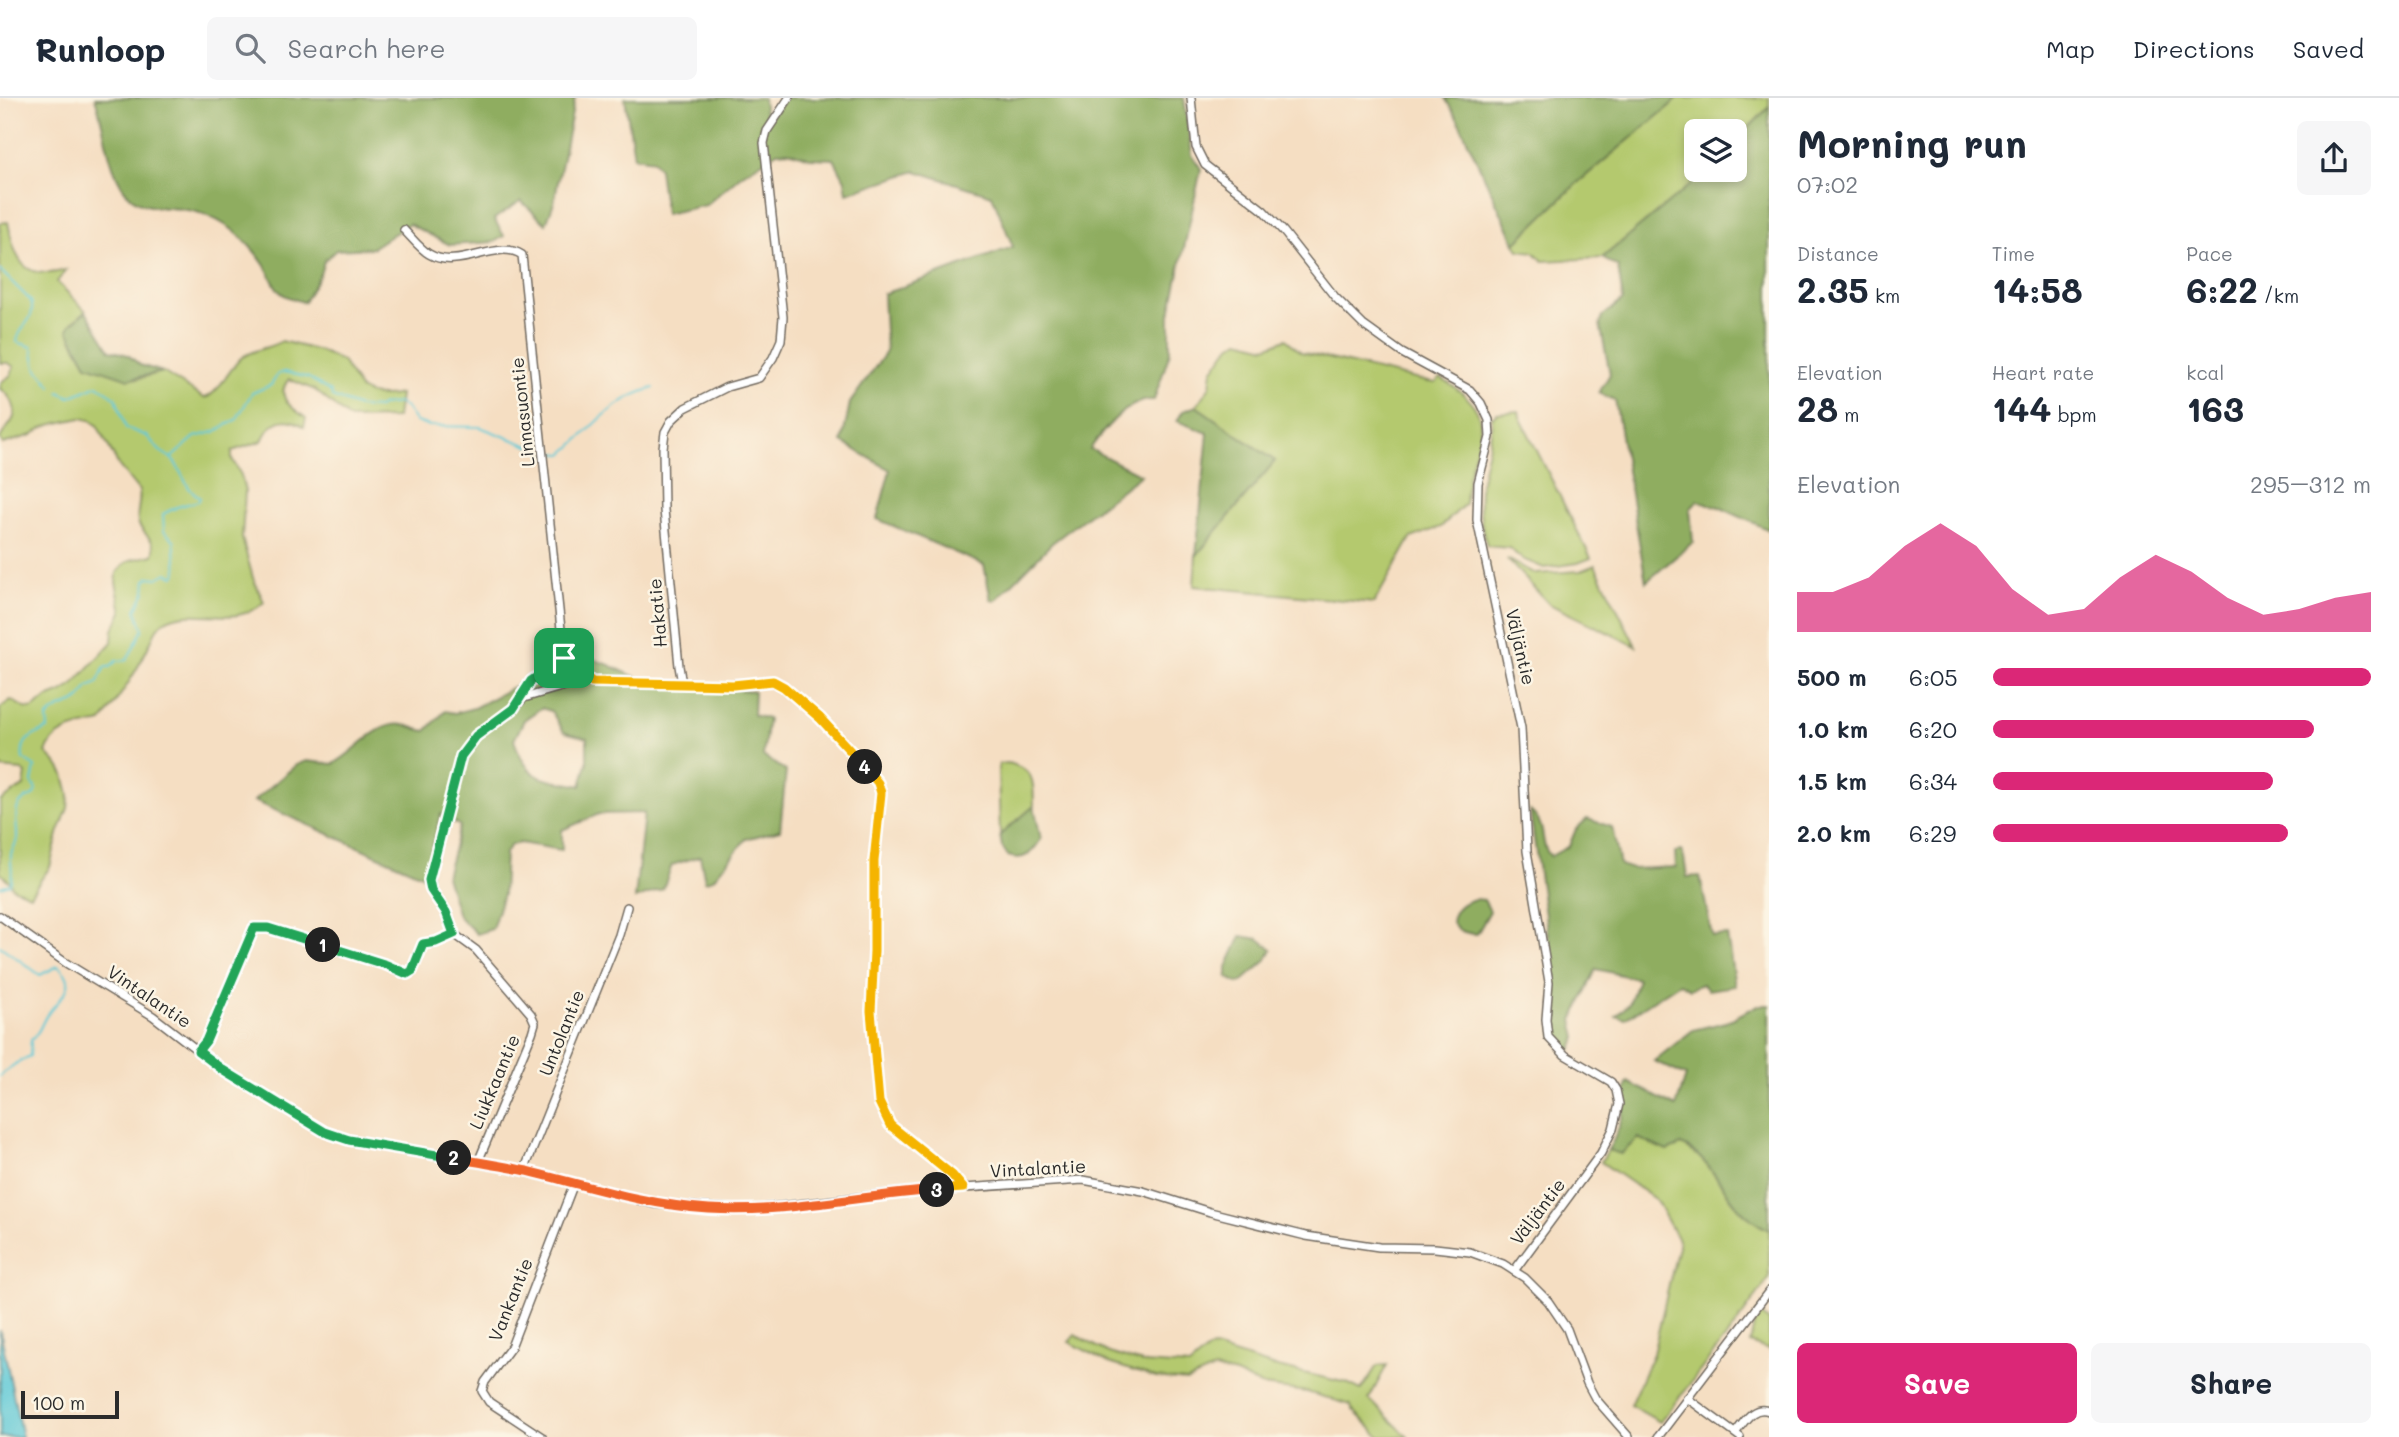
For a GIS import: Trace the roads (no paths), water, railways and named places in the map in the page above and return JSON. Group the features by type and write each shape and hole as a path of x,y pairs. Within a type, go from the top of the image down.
{"street":[{"name":"Hakatie","path":"682,684 664,510 664,437 667,425 685,408 727,387 759,378 774,358 781,340 783,317 764,144 767,131 789,98"},
{"name":"Väljäntie","path":"1191,98 1196,147 1205,165 1264,210 1335,297 1363,325 1402,353 1470,390 1489,419 1490,436 1478,483 1477,520 1521,728 1527,851 1549,982 1546,1019 1548,1037 1565,1055 1611,1082 1619,1104 1613,1129 1601,1153 1514,1271"},
{"name":"Linnasuontie","path":"404,230 424,251 441,259 463,259 485,253 509,251 521,254 524,260 564,658"},
{"path":"520,702 531,681 564,658 592,682"},
{"path":"682,684 768,681 780,684 820,718 878,783 881,793 874,861 871,1011 879,1102 890,1125 952,1175 963,1188"},
{"name":"Liukkaantie","path":"478,1162 535,1023 531,1014 477,950 454,934 446,912 431,890 429,880 461,756 476,736 520,702 541,691 592,682 682,684"},
{"name":"Untolantie","path":"524,1171 620,935 627,907"},
{"name":"Vintalantie","path":"0,916 66,962 153,1016 234,1077 325,1132 349,1140 524,1171 654,1204 745,1210 906,1192 1083,1180 1107,1183 1307,1236 1379,1247 1455,1249 1485,1257 1514,1271 1535,1288 1560,1317 1587,1383 1605,1411 1629,1437"},
{"path":"198,1051 206,1041 254,928 268,928 387,965 407,974 412,971 423,944 454,934"},
{"name":"Vankantie","path":"542,1437 488,1402 482,1391 485,1382 511,1347 574,1183"},
{"path":"1658,1437 1769,1291"},
{"path":"1687,1398 1738,1434 1754,1410 1769,1411"}],"water":[{"path":"0,1330 22,1437 0,1437"}],"waterway":[{"path":"0,270 31,301 31,314 17,342 32,347 36,367 51,386"},
{"path":"171,458 195,437 214,432 236,420 252,393 271,385 278,374 285,372 309,378 331,392 332,397 359,407 379,408 382,405 399,403 416,422 430,426 480,427 537,449"},
{"path":"0,887 10,884 11,880 11,855 17,839 18,807 25,799 33,796 36,790 32,782 35,767 23,759 25,743 32,736 48,729 47,718 52,713 74,703 87,688 97,683 105,667 110,667 116,661 127,660 143,629 136,610 145,592 146,580 167,573 174,576 177,571 174,540 164,531 163,514 200,498 189,488 171,458 160,451 147,436 126,428 116,398 98,385 70,397 59,392"},
{"path":"547,453 563,454 604,415 626,399 654,388"},
{"path":"0,946 40,975 58,966 68,979 67,990 31,1040 30,1056 0,1076"}]}
